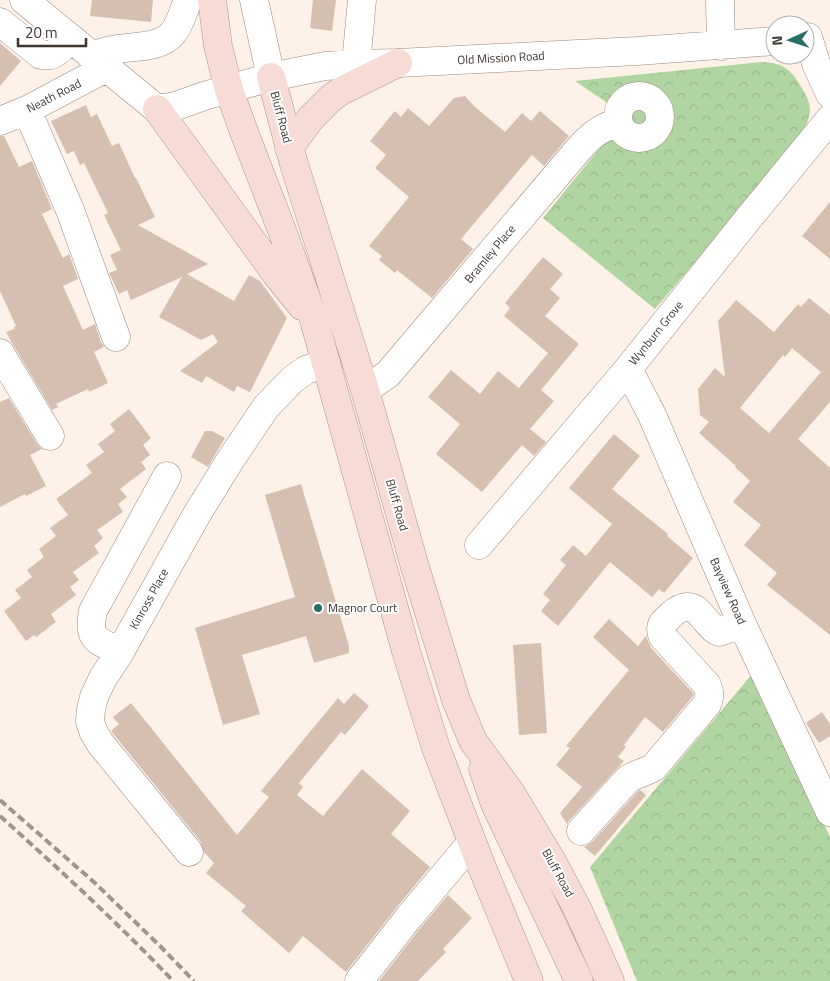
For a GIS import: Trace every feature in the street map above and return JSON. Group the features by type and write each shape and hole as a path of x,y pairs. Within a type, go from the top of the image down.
{"main road":[{"path":"212,0 218,46 229,90 314,320 409,660 436,748 525,977"},
{"path":"289,148 311,118 331,98 341,91 398,63"},
{"name":"Bluff Road","path":"271,77 289,148 365,390 420,586 456,700 473,741 511,793 553,863 578,910 610,981"},
{"path":"157,109 276,274 314,320"},
{"path":"473,741 495,804 579,981"}],"street":[{"path":"24,0 157,109"},
{"path":"0,22 41,55 51,55 58,51 90,54 152,45 166,40 179,23 188,0"},
{"name":"Bluff Road","path":"254,0 271,77"},
{"path":"356,64 362,0"},
{"path":"720,0 720,46"},
{"name":"Old Mission Road","path":"157,109 176,106 271,77 325,66 637,51 765,42"},
{"path":"815,46 817,66 830,94"},
{"name":"Neath Road","path":"0,121 27,110 90,54"},
{"path":"27,110 70,210 116,337"},
{"name":"Wynburn Grove","path":"479,545 628,369 830,119"},
{"name":"Bramley Place","path":"365,390 388,374 589,137 605,126 618,122"},
{"path":"0,353 50,436"},
{"name":"Kinross Place","path":"189,852 100,743 90,722 94,697 197,514 230,459 266,407 292,380 306,370 326,363"},
{"name":"Bayview Road","path":"628,369 652,416 742,624 830,812"},
{"path":"120,652 98,641 91,630 91,622 94,611 167,476"},
{"path":"581,831 628,779 654,767 707,704 710,697 708,686 662,638 661,627 663,622 680,608 689,607 701,614 711,627 719,632 742,624"},
{"path":"359,981 408,916 472,842"}],"green space":[{"path":"762,62 765,62 765,65 782,66 791,72 809,101 809,114 797,142 655,309 543,218 607,139 609,104 575,81"},
{"path":"753,673 830,837 830,981 637,981 590,867"}],"building":[{"path":"92,0 153,0 151,22 90,16"},
{"path":"313,0 336,0 332,31 310,28"},
{"path":"0,43 21,61 0,86"},
{"path":"465,96 505,132 522,113 531,121 540,111 569,136 544,166 532,155 498,195 461,239 473,249 432,298 397,270 395,273 379,260 382,256 369,246 409,197 375,168 386,155 370,141 395,111 401,117 408,108 429,126 454,98"},
{"path":"86,105 91,117 97,114 112,146 119,143 155,217 138,225 208,264 187,274 234,301 249,275 260,281 287,318 250,392 237,386 234,392 206,376 202,383 180,371 218,342 213,334 201,340 159,317 182,277 131,300 127,290 119,294 109,273 117,270 110,255 121,250 104,215 108,213 84,163 80,165 74,151 67,154 51,121"},
{"path":"0,136 4,136 19,167 32,161 52,209 42,214 63,258 69,254 78,279 63,286 83,330 95,324 104,347 94,352 108,383 89,392 88,389 56,404 58,407 52,410 6,332 14,329 16,326 0,291"},
{"path":"830,202 830,259 802,236"},
{"path":"543,257 563,274 550,289 560,298 545,316 579,344 541,390 554,401 530,429 546,442 534,456 522,445 482,492 436,454 460,424 428,397 451,370 480,394 498,371 519,388 548,353 504,316 510,308 505,303"},
{"path":"809,298 830,315 830,402 798,439 830,468 830,635 767,585 777,573 744,545 761,525 733,502 750,481 699,433 709,422 700,415 698,389 715,368 725,377 718,321 736,300 774,332 798,304 801,307","holes":["792,348 821,372 769,433 740,408 783,355 785,357"]},
{"path":"9,398 42,449 30,455 46,486 0,507 0,402"},
{"path":"129,409 151,438 143,445 150,455 141,462 146,469 120,489 127,497 118,504 123,512 97,530 103,538 94,546 99,553 73,572 79,580 70,587 76,595 51,614 56,622 36,637 34,635 26,641 4,611 21,598 15,590 32,577 27,570 44,557 39,549 56,536 50,528 68,515 56,499 92,473 86,465 104,452 98,444 115,431 110,424"},
{"path":"205,431 212,431 225,438 208,467 191,457"},
{"path":"614,434 640,456 612,489 668,534 667,536 693,558 664,593 659,589 652,597 610,562 558,626 541,611 550,600 543,594 566,565 560,560 573,545 586,556 612,524 569,488"},
{"name":"Magnor Court","path":"301,484 349,646 349,653 314,663 306,636 242,655 260,714 223,725 195,628 295,597 265,495"},
{"path":"609,619 638,646 646,636 651,648 694,695 663,732 645,717 624,745 626,747 618,757 624,761 567,824 560,813 582,787 556,765 570,748 566,746 629,670 593,637"},
{"path":"541,643 547,733 519,735 513,645"},
{"path":"354,693 369,706 345,735 341,732 299,783 303,787 297,795 323,816 362,769 410,811 391,834 430,867 346,972 303,936 289,953 241,911 246,906 206,873 214,863 204,852 201,842 111,731 119,724 113,717 131,703 237,835 269,797 261,791 338,698 344,704"},
{"path":"822,712 830,724 830,736 819,743 806,723"},
{"path":"640,790 646,795 595,856 583,846 593,841"},
{"path":"448,895 472,918 443,949 446,952 418,981 379,981 421,927"}],"railway":[{"path":"0,800 95,883 194,981"},
{"path":"0,816 131,938 173,981"}],"place":[{"name":"Magnor Court","path":"318,608"}]}
